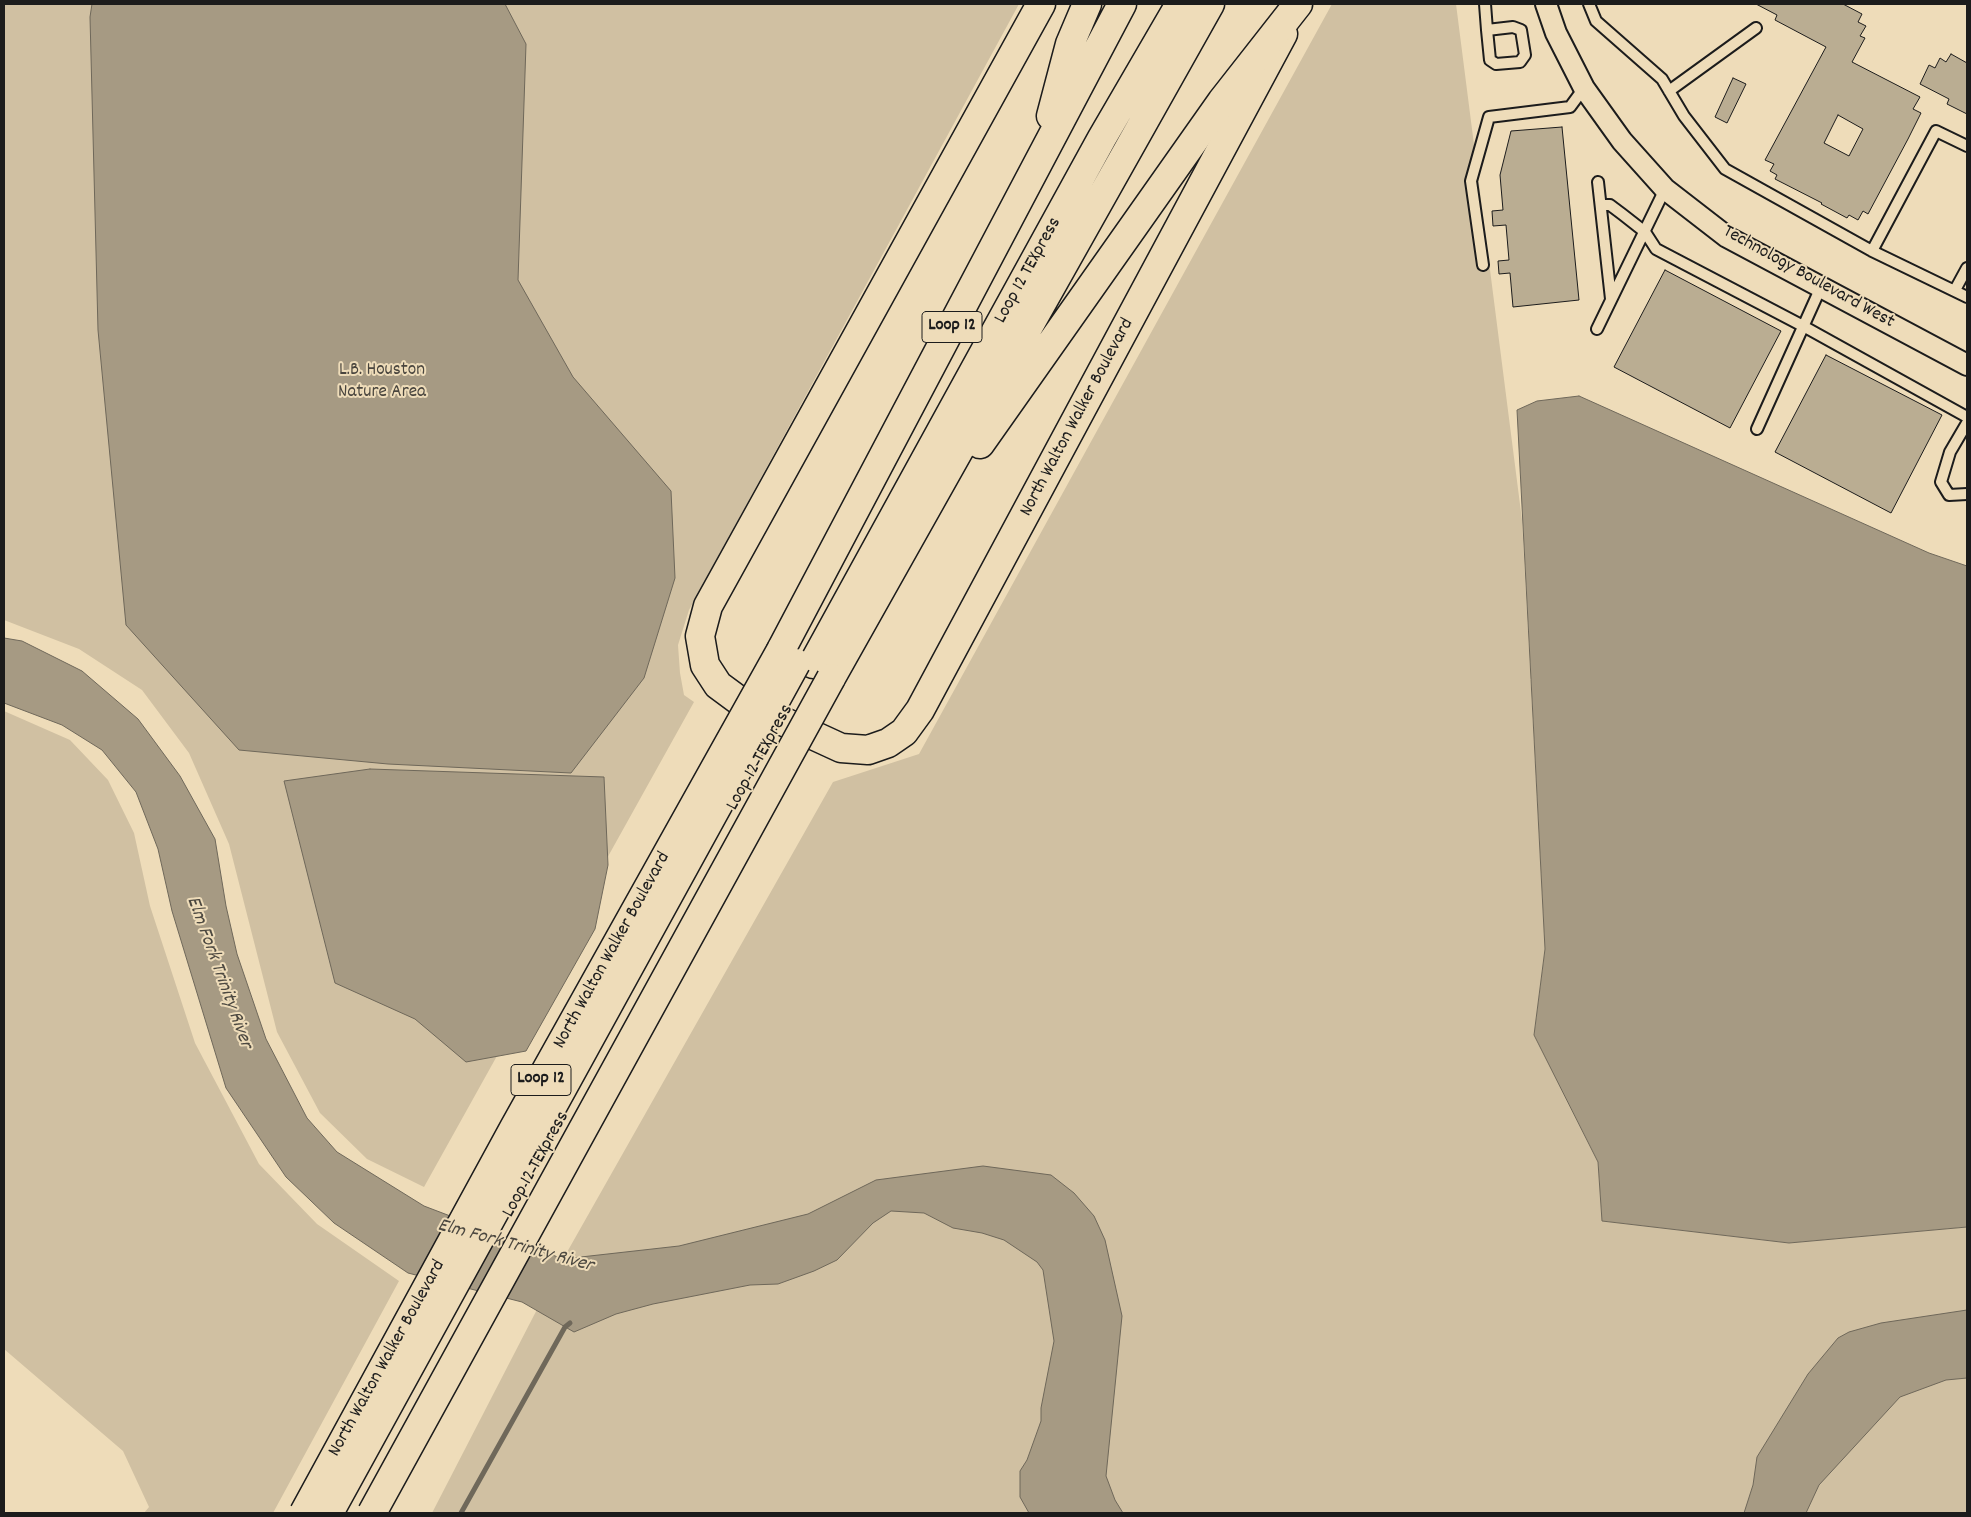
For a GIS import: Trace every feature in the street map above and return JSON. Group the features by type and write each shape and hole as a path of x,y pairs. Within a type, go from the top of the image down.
{"main road":[{"name":"North Walton Walker Boulevard","path":"1041,4 708,606 700,636 705,665 718,685 741,702 841,748 868,750 888,743 904,732 920,710 1299,4"},
{"path":"1038,164 1070,44 1087,4"},
{"name":"North Walton Walker Boulevard","path":"372,1513 806,662 1038,164 1122,4"},
{"name":"Loop 12 TEXpress","path":"1096,135 1157,4"},
{"name":"Loop 12 TEXpress","path":"345,1513 806,662 1096,135 1180,4"},
{"name":"North Walton Walker Boulevard","path":"304,1513 509,1137 806,662 905,548 1210,4"},
{"path":"905,548 1222,101 1299,4"},
{"name":"Loop 12 TEXpress","path":"329,1513 806,662"}],"street":[{"name":"Technology Boulevard West","path":"1546,4 1556,33 1584,88 1622,141 1666,190 1727,237 1967,364"}],"lane":[{"path":"1485,4 1487,30 1490,60 1496,64 1520,62 1525,55 1521,30 1513,27 1487,30"},
{"path":"1589,4 1596,21 1662,79 1684,116 1725,170 1872,250 1967,297"},
{"path":"1669,91 1756,28"},
{"path":"1482,265 1471,181 1489,117 1570,107 1584,88"},
{"path":"1872,250 1936,132 1967,146"},
{"path":"1598,182 1611,300"},
{"path":"1597,329 1666,190"},
{"path":"1601,206 1610,206 1645,232 1656,249 1803,326 1967,417"},
{"path":"1955,290 1967,268"},
{"path":"1757,429 1821,287"},
{"path":"1967,423 1950,452 1941,482 1949,495 1967,494"}],"green space":[{"name":"L.B. Houston Nature Area","path":"4,4 1019,4 689,610 678,645 684,695 694,702 424,1187 367,1159 320,1113 277,1032 229,844 189,753 142,690 79,649 4,620"},
{"path":"1332,4 1456,4 1522,520 1545,949 1534,1035 1598,1162 1602,1221 1789,1243 1967,1227 1967,1513 432,1513 562,1261 833,782 919,754"},
{"path":"4,711 70,740 108,780 134,833 150,906 195,1043 259,1164 317,1224 399,1281 273,1513 144,1513 149,1507 123,1451 4,1349"}],"water":[{"path":"92,4 505,4 526,44 518,280 573,377 671,491 675,578 644,678 571,773 388,764 239,750 126,625 98,330 90,17"},
{"path":"1579,396 1929,553 1967,566 1967,1227 1789,1243 1602,1221 1598,1162 1534,1035 1545,949 1517,410 1537,401"},
{"name":"Elm Fork Trinity River","path":"4,638 22,641 82,671 138,719 180,776 215,839 226,906 237,954 266,1039 307,1118 337,1152 424,1206 563,1259 679,1246 808,1214 876,1180 983,1166 1051,1175 1074,1193 1094,1216 1105,1240 1122,1316 1106,1476 1115,1500 1123,1513 1029,1513 1020,1497 1020,1471 1027,1460 1041,1421 1041,1408 1054,1341 1043,1270 1037,1262 1004,1240 982,1233 953,1228 924,1213 891,1211 873,1223 837,1260 814,1271 778,1284 750,1285 653,1304 616,1314 574,1332 522,1302 408,1273 334,1223 286,1177 226,1088 172,911 158,849 136,792 102,750 62,725 4,703"},
{"path":"370,769 604,777 608,865 595,929 526,1051 466,1062 415,1019 335,983 284,781"},
{"path":"1967,1310 1967,1378 1946,1380 1900,1397 1819,1485 1806,1513 1744,1513 1753,1485 1757,1457 1808,1374 1838,1338 1849,1332 1881,1323"}],"building":[{"path":"1756,4 1843,4 1862,14 1858,22 1866,26 1860,36 1865,38 1852,62 1920,97 1913,109 1921,113 1908,139 1868,214 1863,211 1858,220 1849,215 1847,218 1775,179 1777,175 1770,171 1774,164 1765,160 1826,47 1775,20 1777,15","holes":["1838,115 1863,129 1849,156 1824,143"]},
{"path":"1951,54 1967,63 1967,114 1947,104 1949,99 1920,84 1929,65 1935,68 1940,58 1946,62"},
{"path":"1733,78 1746,84 1727,123 1715,117"},
{"path":"1562,127 1579,300 1513,307 1510,273 1499,274 1498,261 1509,260 1506,225 1493,226 1492,211 1503,210 1500,175 1511,131"},
{"path":"1665,270 1781,331 1730,428 1614,367"},
{"path":"1826,355 1942,415 1891,513 1775,452"}],"waterway":[{"path":"461,1513 565,1327 570,1323"}]}
